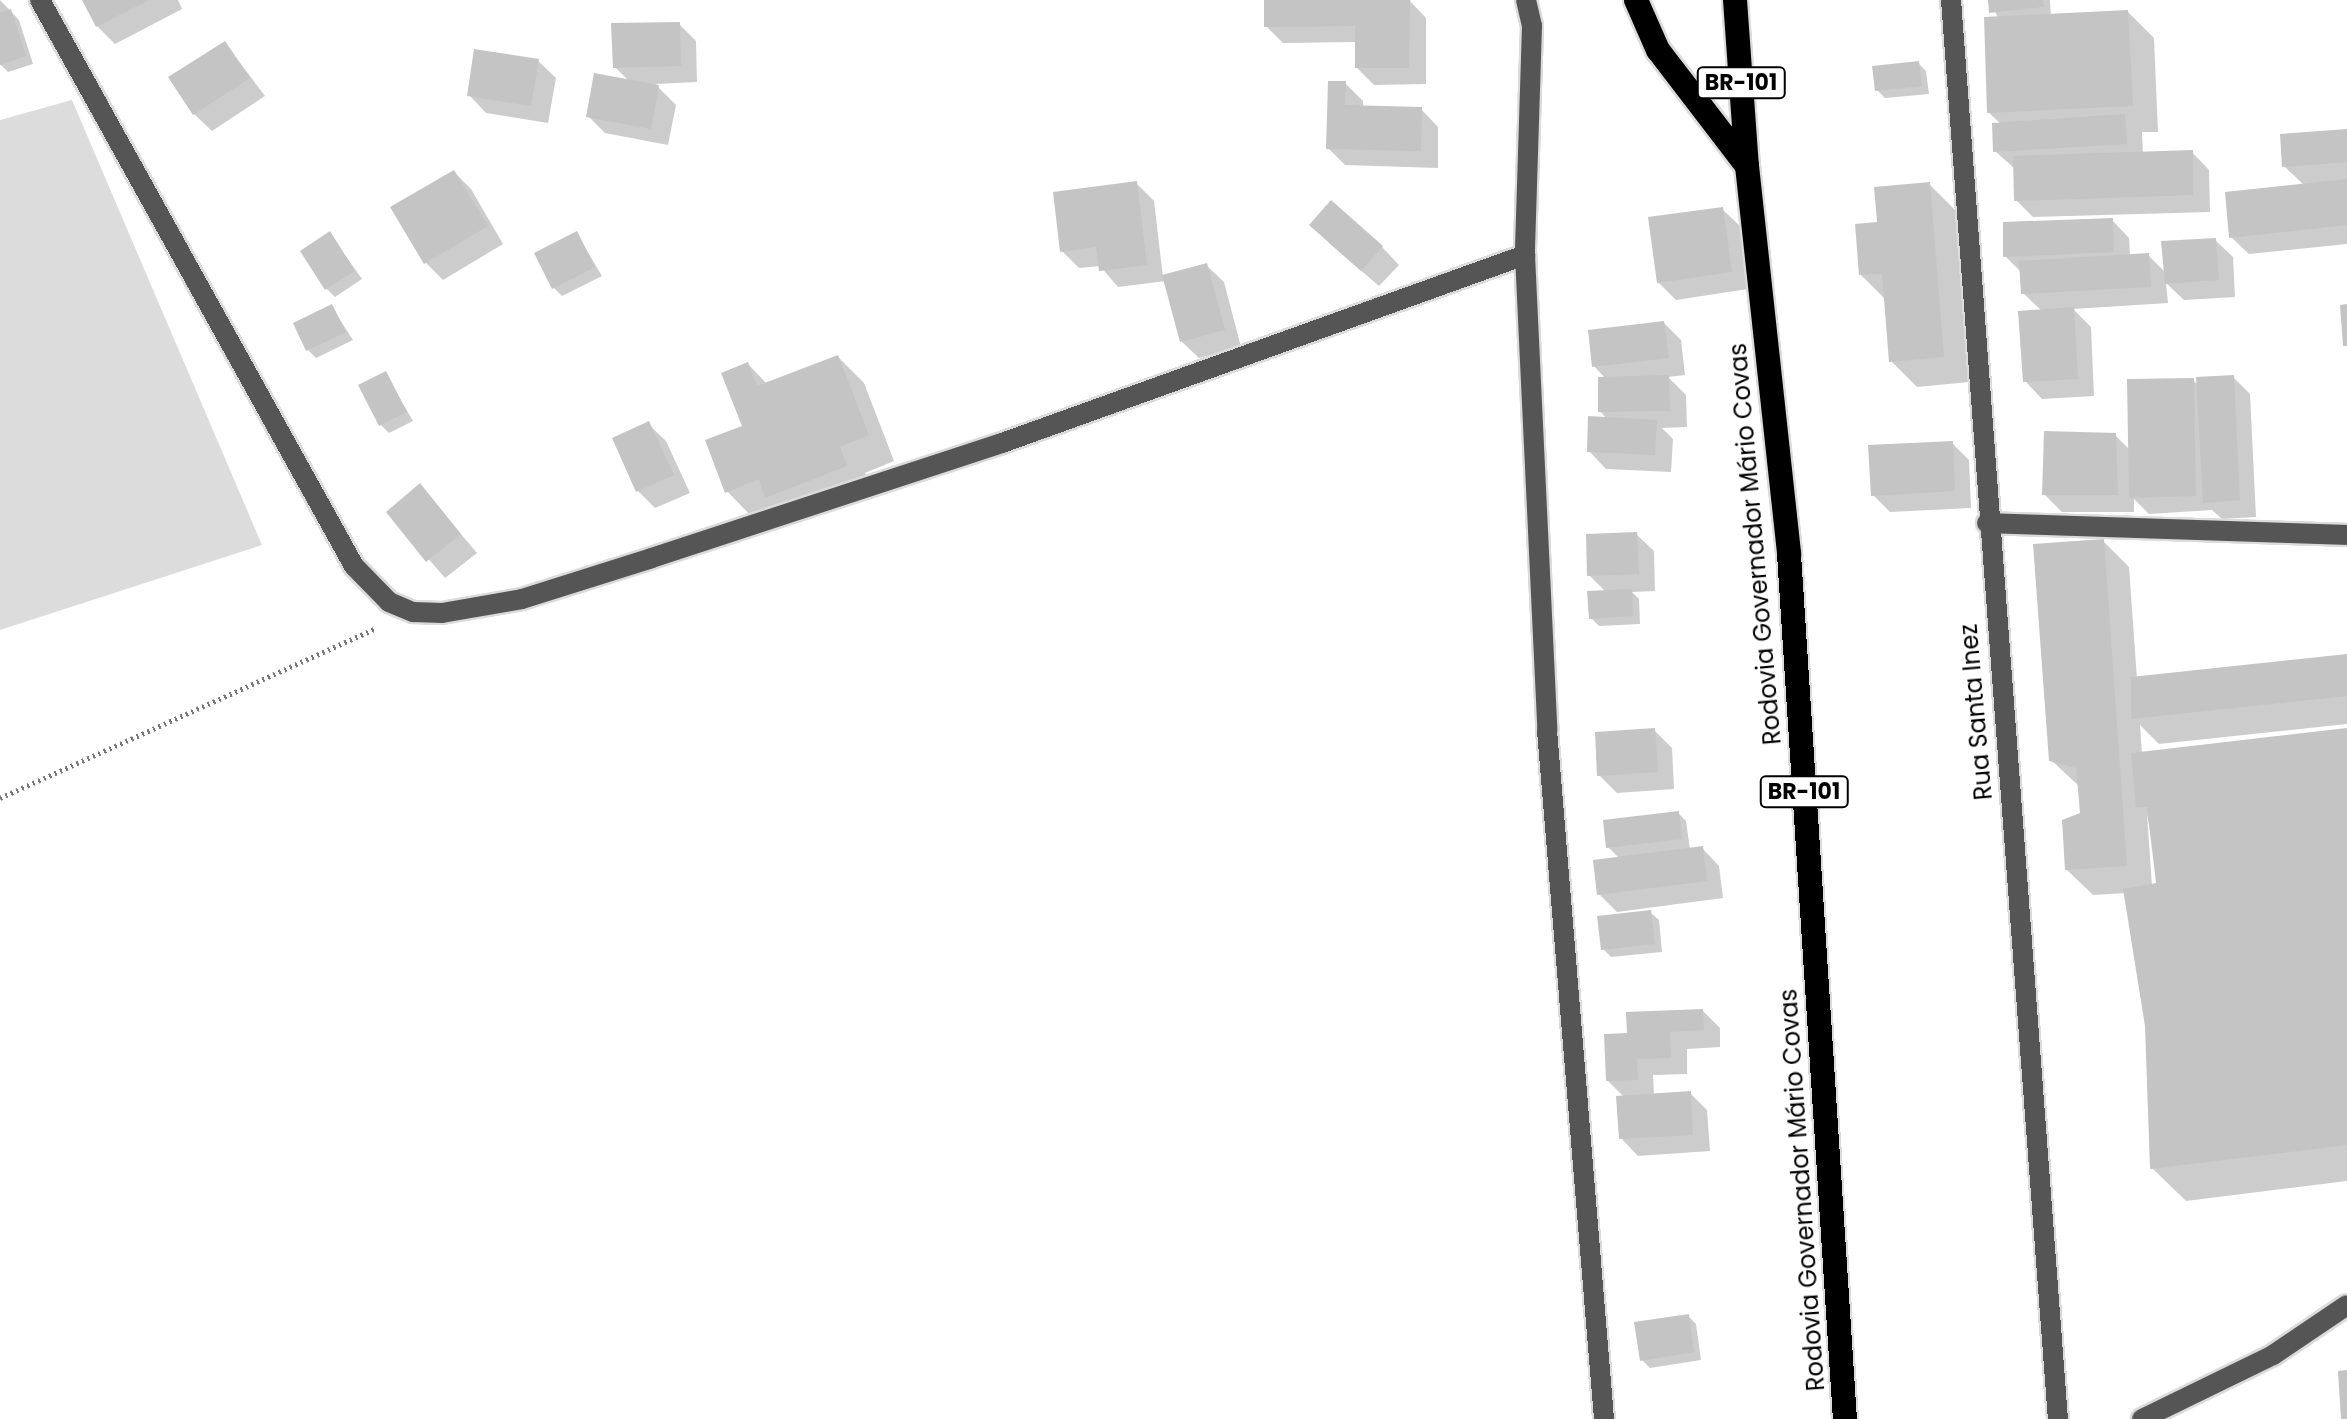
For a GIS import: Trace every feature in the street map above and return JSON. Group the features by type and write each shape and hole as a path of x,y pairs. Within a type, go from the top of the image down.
{"highway":[{"path":"1636,0 1658,50 1747,166"},
{"name":"Rodovia Governador Mário Covas","path":"1735,0 1747,166 1789,554 1845,1419"}],"street":[{"path":"40,0 354,566 389,602 413,612 442,613 522,599 652,558 1002,443 1525,255"},
{"path":"1526,0 1532,26 1525,255 1547,730 1604,1419"},
{"name":"Rua Santa Inez","path":"1951,0 1987,523 2058,1419"},
{"path":"1987,523 2347,535"},
{"path":"2142,1419 2273,1355 2347,1305"}],"path":[{"path":"0,798 413,612"}],"shaded area":[{"path":"72,100 262,545 0,630 0,120"}],"building":[{"path":"82,0 149,0 96,27"},
{"path":"1264,0 1410,0 1409,68 1355,68 1355,26 1264,27"},
{"path":"1988,0 2043,0 2044,7 1989,13"},
{"path":"11,9 26,56 0,65 0,13"},
{"path":"2128,10 2133,106 1987,113 1984,17"},
{"path":"680,22 681,66 613,68 611,23"},
{"path":"225,41 250,78 193,115 168,77"},
{"path":"474,49 539,59 531,106 467,96"},
{"path":"1919,61 1922,86 1875,91 1872,66"},
{"path":"594,73 659,85 651,129 586,117"},
{"path":"1328,81 1346,81 1345,105 1422,107 1421,151 1326,149"},
{"path":"2125,114 2127,144 1993,152 1992,123"},
{"path":"2347,129 2347,162 2282,167 2280,134"},
{"path":"2193,150 2193,195 2014,201 2013,156"},
{"path":"454,170 488,226 424,264 390,207"},
{"path":"2347,179 2347,225 2229,238 2225,192"},
{"path":"1137,181 1147,265 1099,271 1096,247 1060,252 1053,192"},
{"path":"1930,182 1944,357 1889,362 1882,274 1859,275 1855,224 1877,222 1874,187"},
{"path":"1331,200 1383,246 1361,271 1309,225"},
{"path":"1723,207 1732,272 1657,283 1648,217"},
{"path":"2113,218 2114,252 2003,257 2003,222"},
{"path":"330,231 355,271 325,290 300,251"},
{"path":"577,231 595,267 552,289 534,253"},
{"path":"2216,238 2219,280 2165,284 2161,241"},
{"path":"2149,253 2151,287 2021,294 2019,261"},
{"path":"1207,263 1225,330 1180,342 1162,275"},
{"path":"332,304 346,332 306,351 293,323"},
{"path":"2347,304 2347,346 2343,346 2340,305"},
{"path":"2074,307 2078,379 2023,382 2018,311"},
{"path":"1664,321 1669,358 1592,367 1588,330"},
{"path":"838,355 869,435 840,447 847,466 765,498 759,479 725,493 705,440 742,426 721,373 748,362 757,386"},
{"path":"386,371 407,412 379,426 358,385"},
{"path":"1669,375 1670,411 1598,412 1598,377"},
{"path":"2234,375 2240,500 2203,503 2196,377"},
{"path":"2194,378 2196,496 2129,498 2127,379"},
{"path":"1588,416 1657,420 1655,455 1587,452"},
{"path":"649,421 674,475 636,492 612,438"},
{"path":"2044,431 2116,433 2118,495 2042,495"},
{"path":"1953,441 1955,491 1871,496 1868,445"},
{"path":"420,483 461,534 426,562 386,512"},
{"path":"1637,532 1639,574 1587,576 1586,534"},
{"path":"2104,539 2127,866 2065,870 2062,820 2080,813 2076,768 2049,761 2033,544"},
{"path":"1632,589 1633,616 1589,619 1587,591"},
{"path":"2347,654 2347,696 2131,719 2131,677"},
{"path":"1655,728 1658,772 1597,776 1595,732"},
{"path":"2347,728 2347,1145 2150,1169 2145,1026 2123,889 2156,883 2147,807 2136,807 2131,753"},
{"path":"1679,811 1682,839 1606,848 1603,820"},
{"path":"1703,846 1707,881 1597,895 1593,860"},
{"path":"1651,910 1655,944 1601,950 1597,916"},
{"path":"1703,1009 1704,1030 1670,1032 1671,1058 1637,1059 1638,1080 1606,1081 1604,1034 1627,1033 1626,1012"},
{"path":"1691,1091 1693,1135 1619,1139 1616,1096"},
{"path":"1689,1314 1694,1352 1640,1361 1634,1322"},
{"path":"2347,1370 2347,1419 2341,1419 2338,1371"}]}
